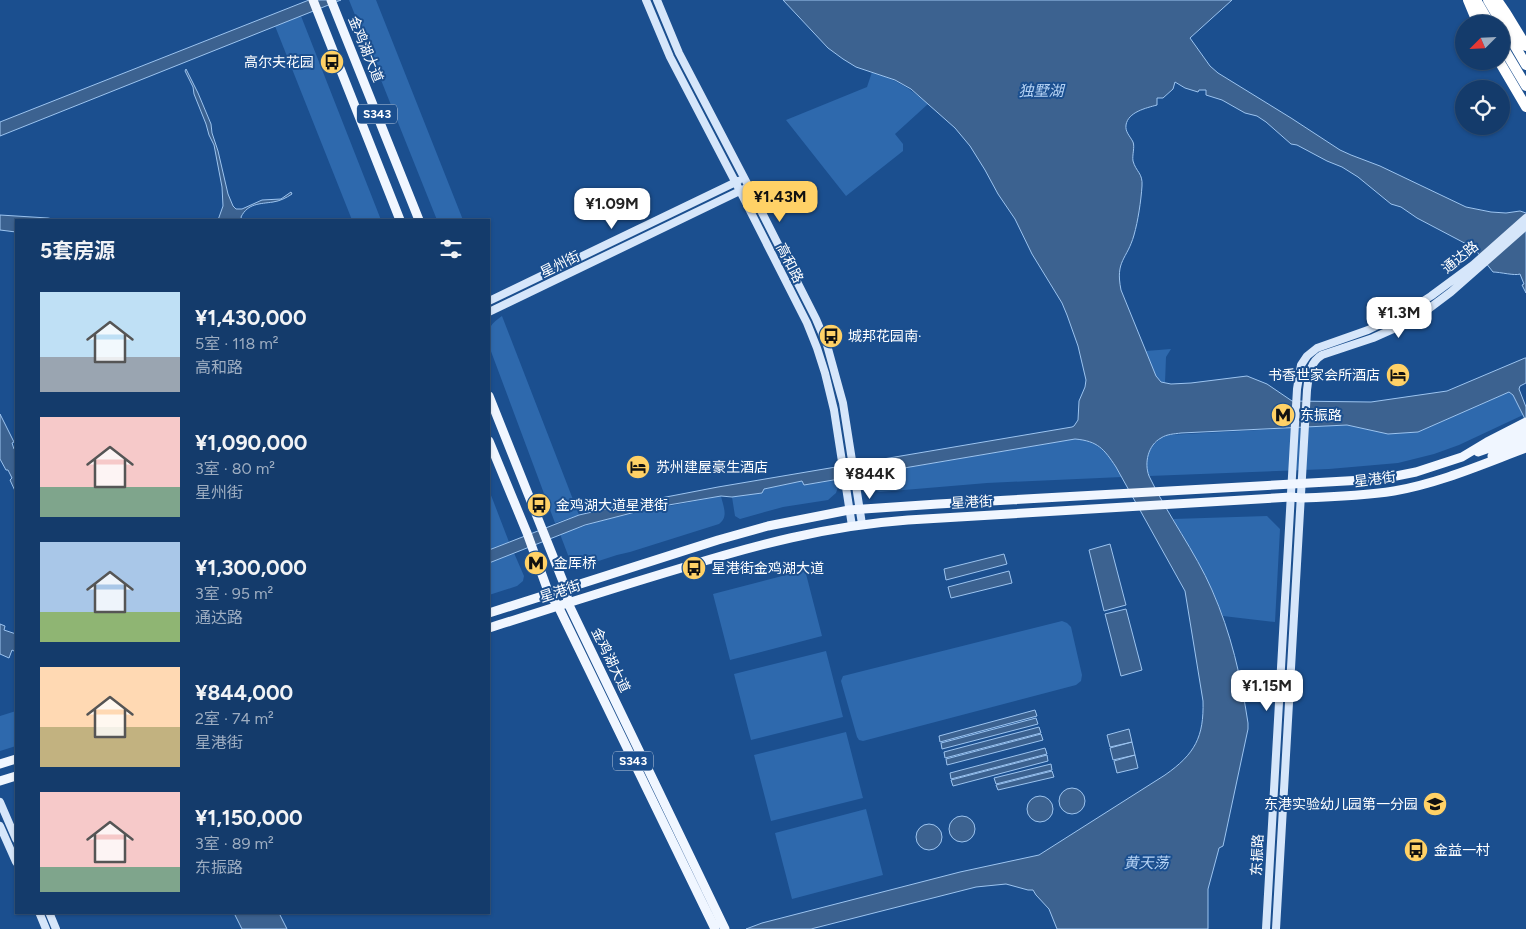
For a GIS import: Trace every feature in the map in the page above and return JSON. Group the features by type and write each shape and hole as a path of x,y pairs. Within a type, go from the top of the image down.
{"highway":[{"path":"1468,0 1474,15"},
{"path":"1476,0 1485,15"},
{"path":"1488,0 1526,65"},
{"path":"1497,0 1526,46"},
{"path":"1510,59 1526,86"},
{"path":"1504,70 1526,107"}],"main road":[{"name":"S343","path":"313,0 400,219"},
{"name":"高和路","path":"646,0 670,58 807,323 817,348 834,410 852,526"},
{"name":"高和路","path":"657,0 679,53 816,319 843,402 862,524"},
{"name":"金鸡湖大道","path":"333,4 419,219"},
{"name":"星州街","path":"490,301 745,178"},
{"name":"星州街","path":"490,312 749,187"},
{"name":"通达路","path":"1302,483 1307,390 1310,368 1316,358 1373,338 1411,321 1438,302 1526,218"},
{"name":"通达路","path":"1291,483 1297,389 1301,365 1307,356 1317,348 1368,330 1400,316 1474,267 1526,226"},
{"name":"金鸡湖大道","path":"490,398 566,589 568,603 725,929"},
{"name":"星港街","path":"490,613 734,535 849,510 1390,478 1439,466 1495,446 1525,425"},
{"name":"星港街","path":"1468,470 1496,453 1526,440"},
{"name":"金鸡湖大道","path":"490,443 527,533 549,594 558,606 715,929"},
{"name":"星港街","path":"490,628 751,546 802,534 862,524 939,518 1368,494 1393,491 1428,483 1526,448"},
{"name":"东振路","path":"1266,929 1291,483"},
{"name":"东振路","path":"1276,929 1302,483"},
{"path":"0,764 15,759"},
{"path":"0,781 15,776"},
{"path":"0,802 15,837"},
{"path":"0,826 15,860"},
{"path":"40,914 46,929 55,927 50,914"}],"shaded area":[{"path":"349,0 376,0 463,219 437,219"},
{"path":"301,16 381,219 352,219 275,26"},
{"path":"872,72 902,85 928,104 895,134 903,144 903,151 846,196 786,120 867,87"},
{"path":"502,316 579,515 555,523 490,349 490,328"},
{"path":"1171,349 1166,357 1165,383 1155,374 1146,351"},
{"path":"1509,392 1513,395 1523,415 1459,445 1434,454 1398,463 1329,469 1149,476 1147,470 1148,457 1153,446 1157,441 1169,435 1347,425 1388,434 1418,432"},
{"path":"1075,439 1084,440 1099,446 1109,456 1122,477 987,483 880,492 870,486 865,475"},
{"path":"838,480 836,493 828,500 783,507 740,519 735,516 732,497 762,493 764,489 803,481 804,485"},
{"path":"490,493 509,542 490,550"},
{"path":"721,496 725,515 719,524 580,567 571,563 560,534 619,517"},
{"path":"1267,516 1280,529 1275,622 1223,616 1212,589 1173,519"},
{"path":"514,553 524,576 523,581 517,586 490,595 490,563"},
{"path":"805,570 822,636 730,660 713,594"},
{"path":"1062,621 1071,627 1082,675 1081,681 1076,685 863,741 857,737 841,681 843,676"},
{"path":"826,651 843,717 751,740 734,674"},
{"path":"15,711 15,746 0,751 0,716"},
{"path":"846,732 863,798 771,821 754,755"},
{"path":"866,809 883,875 792,899 775,833"}],"water":[{"path":"309,0 341,0 0,136 0,122"},
{"path":"783,0 1232,0 1190,38 1210,66 1218,73 1340,150 1351,155 1380,166 1466,207 1491,212 1506,213 1520,211 1526,213 1526,293 1520,274 1493,272 1474,248 1417,218 1401,207 1391,204 1358,177 1342,167 1297,145 1291,144 1257,116 1245,113 1222,100 1206,95 1206,90 1199,90 1198,92 1185,88 1175,82 1173,89 1163,98 1157,98 1157,105 1138,111 1127,121 1126,130 1134,144 1133,161 1140,175 1142,186 1135,229 1121,266 1121,290 1156,376 1161,382 1171,384 1191,383 1247,376 1267,384 1292,401 1371,402 1447,391 1526,358 1526,383 1520,386 1519,389 1526,407 1526,421 1513,395 1509,392 1418,432 1388,434 1347,425 1181,433 1163,437 1150,450 1147,460 1149,476 1164,505 1190,547 1212,590 1225,622 1239,672 1248,723 1223,846 1219,848 1208,889 1208,929 1057,929 1049,909 1033,890 1006,884 976,887 811,929 746,929 762,923 960,872 1039,855 1165,775 1184,760 1196,744 1202,725 1203,701 1185,591 1116,467 1108,455 1095,444 1075,439 804,485 802,481 764,489 762,493 732,497 721,496 651,508 585,525 490,563 490,550 579,515 718,487 1072,427 1078,420 1079,401 1086,380 1078,346 1067,315 1062,303 1032,254 1015,219 970,146 955,128 911,89 895,80 856,67 828,48"},
{"path":"186,69 211,124 228,194 233,206 236,209 242,209 262,200 281,199 291,192 292,194 278,201 251,207 244,212 242,219 218,219 223,206 222,187 214,145 193,87 185,71"},
{"path":"0,215 52,219 15,219 15,232 0,230"},
{"path":"0,414 14,442 12,443 15,448 15,491 10,480 12,478 0,459"},
{"path":"1110,544 1126,605 1104,611 1089,550"},
{"path":"1004,554 1007,564 946,580 944,569"},
{"path":"1009,571 1012,583 951,598 948,587"},
{"path":"1126,609 1142,670 1121,676 1105,614"},
{"path":"0,624 5,626 4,630 15,634 15,652 12,650 9,658 0,654"},
{"path":"1035,710 1037,716 940,742 939,736"},
{"path":"1036,718 1038,724 942,749 941,743"},
{"path":"1039,727 1041,733 945,758 944,752"},
{"path":"1129,729 1132,742 1110,747 1107,735"},
{"path":"1041,734 1043,740 947,765 946,759"},
{"path":"1132,742 1135,755 1113,760 1110,748"},
{"path":"1045,748 1047,754 951,779 950,773"},
{"path":"1047,755 1048,761 953,786 951,780"},
{"path":"1135,755 1138,768 1117,773 1114,761"},
{"path":"1051,764 1052,770 996,784 994,778"},
{"path":"1052,771 1054,777 998,790 996,785"},
{"path":"1072,788 1081,792 1085,801 1081,810 1072,814 1063,810 1059,801 1063,792"},
{"path":"1040,796 1049,800 1053,809 1049,818 1040,822 1031,818 1027,809 1031,800"},
{"path":"962,816 971,820 975,829 971,838 962,842 953,838 949,829 953,820"},
{"path":"929,824 938,828 942,837 938,846 929,850 920,846 916,837 920,828"},
{"path":"234,914 280,914 287,929 242,929"}],"place":[{"name":"高尔夫花园","path":"332,62"},
{"name":"城邦花园南·","path":"831,336"},
{"name":"书香世家会所酒店","path":"1398,375"},
{"name":"东振路","path":"1283,415"},
{"name":"苏州建屋豪生酒店","path":"638,467"},
{"name":"金鸡湖大道星港街","path":"539,505"},
{"name":"金厍桥","path":"536,563"},
{"name":"星港街金鸡湖大道","path":"694,568"},
{"name":"东港实验幼儿园第一分园","path":"1435,804"},
{"name":"金益一村","path":"1416,850"}],"water label":[{"name":"独墅湖","path":"1041,91"},
{"name":"黄天荡","path":"1146,863"}]}
